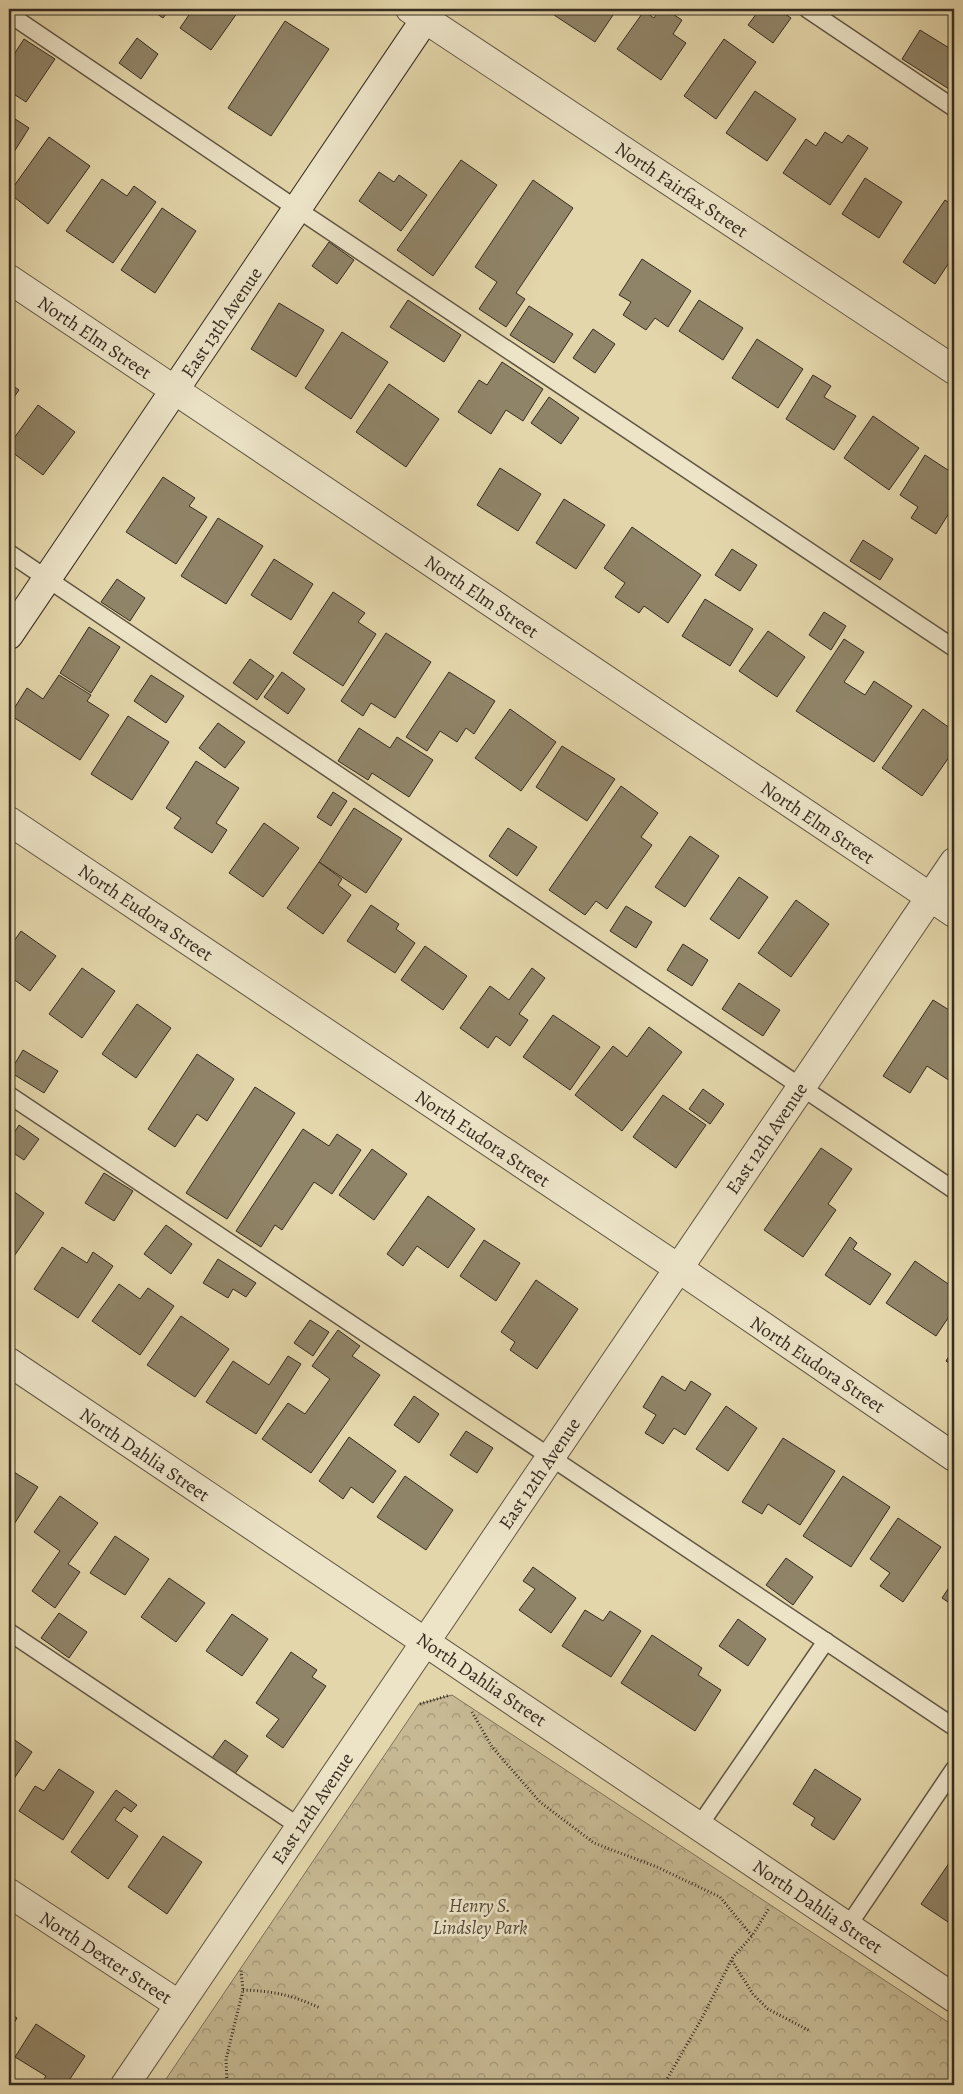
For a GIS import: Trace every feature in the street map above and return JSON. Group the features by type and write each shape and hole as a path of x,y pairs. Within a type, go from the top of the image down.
{"street":[{"name":"East 13th Avenue","path":"9,635 297,209 422,12"},
{"name":"North Fairfax Street","path":"422,12 954,370"},
{"name":"North Elm Street","path":"9,279 954,913"},
{"name":"North Eudora Street","path":"9,821 678,1268 954,1457"},
{"name":"East 12th Avenue","path":"125,2085 178,2004 426,1642 954,862"},
{"name":"North Dahlia Street","path":"9,1362 954,1998"},
{"name":"North Dexter Street","path":"9,1893 178,2004"}],"lane":[{"path":"807,9 954,108"},
{"path":"9,14 954,648"},
{"path":"9,553 954,1190"},
{"path":"9,1095 954,1727"},
{"path":"9,1632 300,1827"},
{"path":"699,1826 826,1641"},
{"path":"848,1926 954,1769"}],"path":[{"path":"419,1704 452,1695"},
{"path":"467,1708 475,1714 492,1747 540,1802 594,1843 657,1867 720,1897 752,1936"},
{"path":"666,2085 666,2081 732,1961 752,1936 772,1904"},
{"path":"732,1961 752,1994 768,2009 810,2031"},
{"path":"227,2085 226,2059 243,1990 241,1970"},
{"path":"243,1990 271,1991 296,1997 320,2008"}],"green space":[{"name":"Henry S. Lindsley Park","path":"452,1695 954,2026 954,2085 162,2085 419,1704"}],"building":[{"path":"150,9 170,9 163,18"},
{"path":"193,9 240,9 211,50 180,28"},
{"path":"558,9 617,9 595,42 554,15"},
{"path":"660,9 665,9 682,20 673,34 686,43 661,80 617,49 644,11 654,18"},
{"path":"760,9 778,9 791,18 773,43 748,25"},
{"path":"285,21 329,49 271,136 228,108"},
{"path":"920,30 954,51 954,80 949,89 902,59"},
{"path":"137,38 158,54 141,79 119,63"},
{"path":"24,39 55,59 26,102 9,91 9,62"},
{"path":"724,39 756,62 716,119 684,96"},
{"path":"755,91 796,119 767,161 726,133"},
{"path":"9,115 29,128 9,160"},
{"path":"825,132 842,143 848,135 868,148 830,205 783,173 806,139 816,146"},
{"path":"49,137 90,166 48,224 9,193"},
{"path":"461,160 497,185 433,276 397,250"},
{"path":"379,172 394,182 399,175 427,195 401,231 359,201"},
{"path":"865,178 902,202 879,238 842,214"},
{"path":"102,179 127,196 134,186 156,202 113,263 66,231"},
{"path":"533,180 573,208 516,293 525,299 506,327 479,309 497,282 475,267"},
{"path":"945,200 954,206 954,255 935,284 903,262"},
{"path":"162,208 196,231 155,293 121,270"},
{"path":"329,242 354,260 337,284 312,266"},
{"path":"642,259 691,291 668,327 655,318 646,330 623,315 631,302 619,295"},
{"path":"408,300 461,335 444,362 390,327"},
{"path":"699,300 743,328 723,360 679,331"},
{"path":"279,303 324,330 296,377 251,349"},
{"path":"529,306 573,334 554,363 510,335"},
{"path":"593,329 615,344 595,373 573,358"},
{"path":"342,332 388,362 351,419 305,388"},
{"path":"757,339 803,369 778,408 732,378"},
{"path":"502,362 543,389 523,421 506,410 491,434 458,412 479,380 487,385"},
{"path":"813,375 831,386 824,397 856,416 834,450 786,419"},
{"path":"9,383 19,390 9,404"},
{"path":"389,384 439,419 406,467 356,432"},
{"path":"549,397 579,418 561,444 531,423"},
{"path":"38,405 75,432 43,475 9,450 9,445"},
{"path":"873,416 919,448 889,490 844,458"},
{"path":"925,455 954,474 954,505 936,534 911,518 918,507 900,495"},
{"path":"500,468 541,494 518,531 477,505"},
{"path":"163,477 195,498 189,506 207,517 176,564 126,532"},
{"path":"564,499 605,525 576,569 536,543"},
{"path":"218,518 263,546 226,604 181,576"},
{"path":"632,527 701,575 668,623 644,606 639,613 615,597 625,583 604,568"},
{"path":"863,540 893,559 880,580 850,561"},
{"path":"732,549 757,565 740,591 715,575"},
{"path":"274,559 313,584 291,620 251,595"},
{"path":"117,579 145,598 130,621 101,602"},
{"path":"333,592 365,613 358,622 376,634 343,686 293,653"},
{"path":"705,599 753,629 730,666 682,636"},
{"path":"824,612 846,626 831,650 809,635"},
{"path":"89,627 120,647 91,693 60,673"},
{"path":"768,631 805,657 777,697 739,671"},
{"path":"386,633 431,662 395,718 371,703 363,716 341,701"},
{"path":"844,639 864,652 844,682 865,695 874,681 912,706 874,762 796,711"},
{"path":"250,659 274,676 257,700 233,683"},
{"path":"282,672 305,689 288,714 264,697"},
{"path":"449,672 495,701 474,734 466,728 457,742 440,731 427,751 406,737"},
{"path":"59,675 91,695 87,701 109,715 80,760 10,715 27,688 43,699"},
{"path":"151,675 184,696 166,723 134,701"},
{"path":"510,709 556,742 521,791 475,758"},
{"path":"923,709 954,731 954,750 922,796 882,768"},
{"path":"128,716 169,742 132,800 91,774"},
{"path":"218,723 245,742 225,768 199,748"},
{"path":"359,728 390,748 397,737 433,760 409,797 372,773 368,780 338,761"},
{"path":"562,746 615,779 587,821 536,787"},
{"path":"196,761 239,788 216,823 227,830 212,853 174,828 181,818 166,808"},
{"path":"621,786 658,813 641,837 652,845 607,909 596,901 585,915 549,890"},
{"path":"333,792 347,801 331,826 317,817"},
{"path":"354,808 402,839 366,893 319,862"},
{"path":"264,823 299,848 263,897 229,873"},
{"path":"508,828 537,847 517,876 489,856"},
{"path":"690,836 719,856 685,907 655,887"},
{"path":"319,862 342,879 338,885 351,895 323,934 287,908"},
{"path":"739,877 768,897 739,939 710,919"},
{"path":"796,900 829,924 791,977 758,953"},
{"path":"371,905 399,924 396,929 415,943 395,973 347,941"},
{"path":"626,906 652,922 636,948 610,931"},
{"path":"21,931 56,956 30,991 9,976 9,948"},
{"path":"683,944 708,960 692,986 667,970"},
{"path":"425,946 467,976 443,1010 401,980"},
{"path":"82,968 115,991 82,1038 49,1014"},
{"path":"532,968 545,978 519,1014 528,1020 510,1046 496,1036 488,1048 460,1028 490,986 509,1000"},
{"path":"739,983 780,1010 763,1036 722,1009"},
{"path":"933,1000 954,1013 954,1075 950,1081 927,1066 910,1093 883,1076"},
{"path":"137,1004 171,1028 136,1078 102,1054"},
{"path":"553,1015 600,1047 570,1090 523,1057"},
{"path":"649,1027 682,1052 622,1131 575,1095 613,1046 627,1057"},
{"path":"23,1050 58,1071 44,1093 10,1072"},
{"path":"197,1054 234,1079 207,1121 197,1114 175,1147 148,1129"},
{"path":"255,1087 295,1113 227,1219 186,1193"},
{"path":"703,1089 724,1104 710,1124 689,1109"},
{"path":"663,1095 706,1125 676,1168 633,1137"},
{"path":"19,1125 39,1139 24,1160 9,1150 9,1141"},
{"path":"303,1129 329,1146 337,1134 361,1150 332,1194 314,1182 282,1230 275,1225 261,1247 236,1231"},
{"path":"821,1148 852,1169 828,1204 836,1210 803,1257 764,1230"},
{"path":"372,1149 407,1174 374,1220 339,1195"},
{"path":"104,1173 133,1191 114,1221 85,1203"},
{"path":"13,1191 44,1213 10,1262 9,1197"},
{"path":"428,1196 475,1229 448,1268 417,1246 403,1266 387,1254"},
{"path":"166,1225 192,1244 171,1274 144,1254"},
{"path":"850,1237 857,1243 853,1249 891,1274 870,1305 825,1275"},
{"path":"484,1240 520,1263 496,1301 460,1276"},
{"path":"62,1247 87,1263 93,1252 113,1266 78,1318 34,1289"},
{"path":"218,1259 256,1283 246,1297 233,1289 228,1298 203,1283"},
{"path":"915,1261 954,1288 954,1319 950,1315 936,1336 886,1303"},
{"path":"536,1280 578,1309 537,1369 510,1350 515,1342 501,1332"},
{"path":"119,1284 140,1299 148,1288 174,1306 140,1355 92,1321"},
{"path":"181,1316 229,1349 195,1397 147,1365"},
{"path":"310,1320 329,1332 313,1356 294,1343"},
{"path":"338,1330 360,1346 352,1356 380,1375 311,1473 262,1439 288,1403 305,1414 330,1379 312,1366"},
{"path":"954,1348 954,1367 946,1361"},
{"path":"288,1356 301,1364 256,1434 206,1402 233,1361 269,1385"},
{"path":"662,1376 685,1391 691,1381 711,1394 685,1435 674,1428 663,1444 645,1433 656,1415 643,1407"},
{"path":"414,1396 439,1414 419,1443 394,1425"},
{"path":"726,1406 757,1428 728,1471 696,1449"},
{"path":"466,1431 493,1448 477,1473 450,1455"},
{"path":"349,1437 396,1471 373,1503 351,1487 343,1499 319,1481"},
{"path":"783,1438 835,1471 800,1525 768,1504 762,1514 742,1502"},
{"path":"9,1469 38,1487 9,1532"},
{"path":"405,1476 453,1510 426,1550 377,1517"},
{"path":"843,1476 890,1507 851,1567 803,1536"},
{"path":"60,1496 98,1523 68,1564 80,1572 55,1608 32,1591 60,1551 34,1532"},
{"path":"898,1518 941,1547 903,1602 880,1586 890,1573 870,1559"},
{"path":"115,1536 149,1559 125,1595 90,1573"},
{"path":"786,1558 813,1577 793,1605 766,1585"},
{"path":"533,1567 576,1598 551,1633 519,1610 535,1589 523,1581"},
{"path":"169,1578 205,1603 176,1642 141,1617"},
{"path":"954,1580 954,1606 942,1598"},
{"path":"585,1610 603,1621 610,1611 641,1631 611,1677 562,1646"},
{"path":"59,1613 87,1632 69,1658 41,1638"},
{"path":"232,1614 268,1639 242,1676 206,1651"},
{"path":"738,1619 766,1639 748,1666 719,1646"},
{"path":"652,1635 702,1668 698,1675 721,1690 695,1731 621,1683"},
{"path":"291,1652 317,1670 312,1677 326,1686 283,1748 266,1736 279,1719 256,1703"},
{"path":"9,1736 32,1752 9,1786"},
{"path":"225,1740 248,1756 234,1775 212,1758"},
{"path":"59,1769 94,1792 63,1840 19,1811 35,1786 44,1791"},
{"path":"815,1769 861,1799 834,1840 811,1825 815,1818 793,1804"},
{"path":"116,1790 137,1805 131,1812 124,1807 115,1820 138,1836 108,1879 71,1852"},
{"path":"163,1836 202,1862 167,1914 128,1887"},
{"path":"954,1856 954,1926 921,1904"},
{"path":"9,2013 17,2018 9,2031"},
{"path":"36,2024 85,2056 66,2085 40,2085 46,2076 15,2057"}]}
